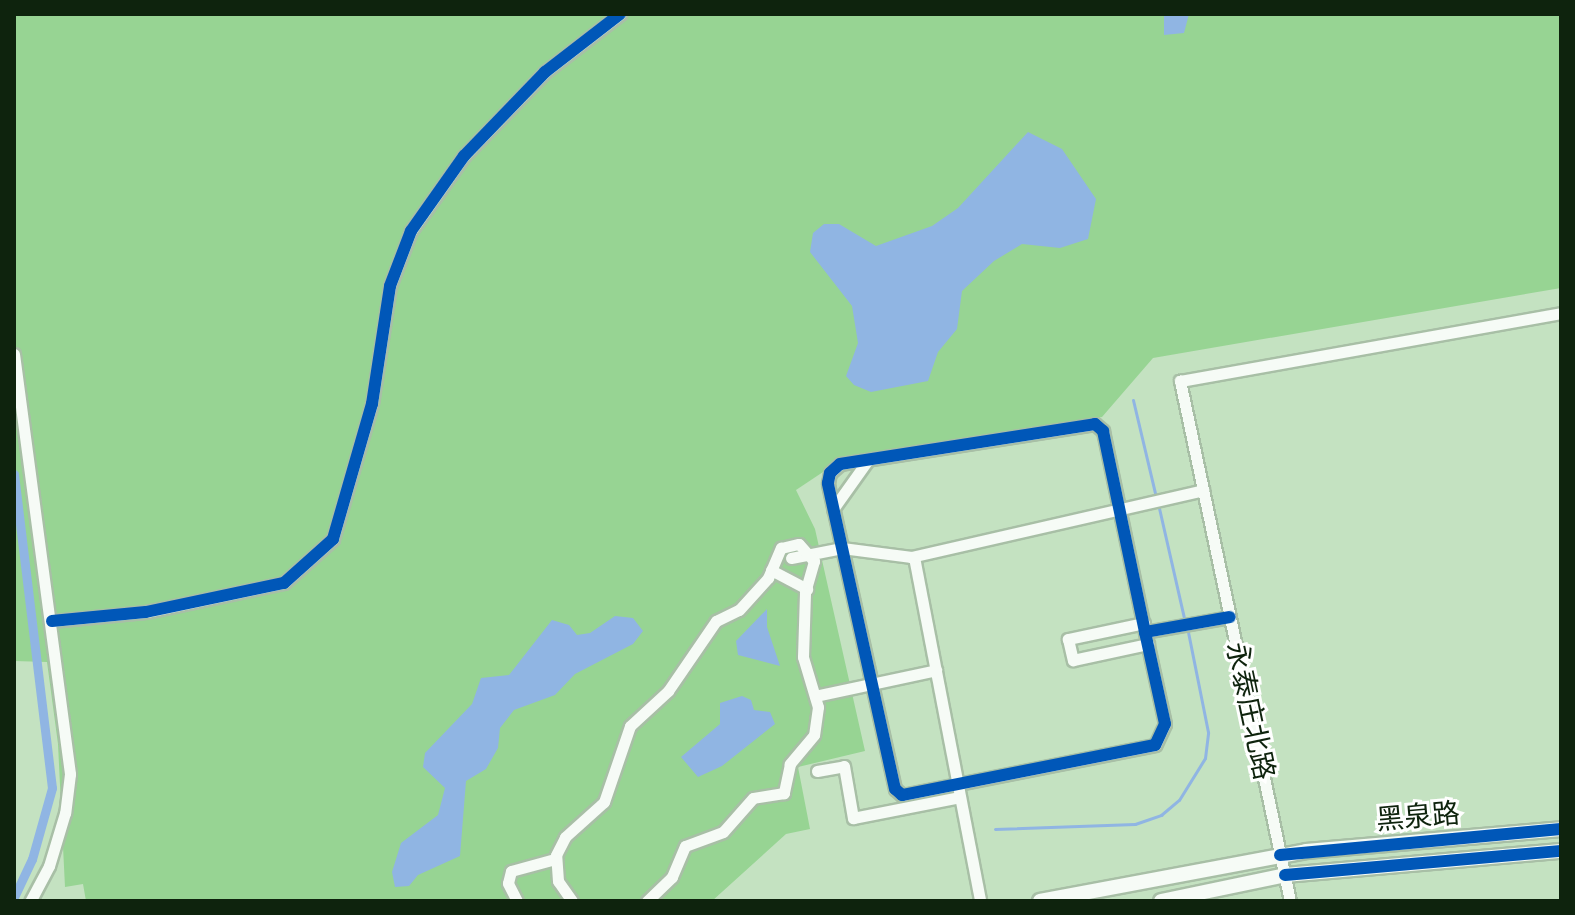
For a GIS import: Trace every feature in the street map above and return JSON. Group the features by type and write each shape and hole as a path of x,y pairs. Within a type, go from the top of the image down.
{"main road":[{"name":"黑泉路","path":"1040,901 1280,855 1561,829"},
{"name":"黑泉路","path":"1161,901 1285,875 1561,851"}],"street":[{"path":"52,621 146,612 284,583 333,539 372,404 390,286 411,231 464,156 538,79 620,14"},
{"name":"永泰庄北路","path":"1290,901 1180,381 1561,313"},
{"path":"14,354 70,774 53,853 30,901"},
{"path":"1087,422 1103,431 1165,724 1161,741 902,795 895,789 833,509 830,473 840,464 868,460 1087,422"},
{"path":"833,509 868,460"},
{"path":"791,558 842,548 914,557 1203,490"},
{"path":"572,901 558,881 555,859 565,837 604,802 630,726 668,691 716,621 739,610 789,543 811,554"},
{"path":"647,901 672,877 685,846 723,832 753,798 784,793 790,764 817,726 815,696 803,657 807,589 814,570 811,554"},
{"path":"914,557 980,900"},
{"path":"771,570 807,589"},
{"path":"1146,633 1073,660 1068,639 1146,633 1230,617"},
{"path":"815,696 936,670"},
{"path":"817,771 844,766 853,818 960,797"},
{"path":"517,901 508,883 511,871 555,859"}],"green space":[{"path":"14,14 1561,14 1561,288 1153,358 1102,417 847,456 796,490 815,529 865,751 798,767 810,829 786,834 712,901 86,901 83,884 65,887 58,744 47,662 14,661"}],"water":[{"path":"1164,14 1189,14 1184,33 1164,35"},
{"path":"1028,132 1062,149 1096,199 1088,239 1060,248 1022,244 994,261 962,291 957,329 938,352 928,381 871,392 854,385 846,376 858,343 852,306 810,252 813,233 824,224 839,224 876,246 932,226 958,208"},
{"path":"767,609 767,627 780,666 738,655 736,641"},
{"path":"615,616 633,618 643,631 633,644 575,674 555,695 514,710 500,728 498,748 486,769 466,781 460,856 418,875 409,886 395,887 392,872 401,843 438,815 445,788 423,767 425,753 472,704 481,678 509,675 552,620 569,625 577,635 590,633"},
{"path":"742,696 751,700 754,710 770,712 775,724 722,766 698,777 681,757 720,724 720,703"}],"waterway":[{"path":"1133,400 1155,493"},
{"path":"14,474 52,788 32,859 14,897"},
{"path":"1159,508 1184,618"},
{"path":"995,829 1135,824 1161,815 1179,800 1205,758 1208,732 1188,632"}],"cycle path":[{"path":"52,621 146,612 284,583 333,539 372,404 390,286 411,231 464,156 545,72 620,14"},
{"path":"1145,632 1165,724 1155,745 902,795 895,789 828,483 830,473 840,464 1095,424 1103,431 1145,632 1230,617"},
{"path":"1280,855 1561,829"},
{"path":"1285,875 1561,851"}]}
